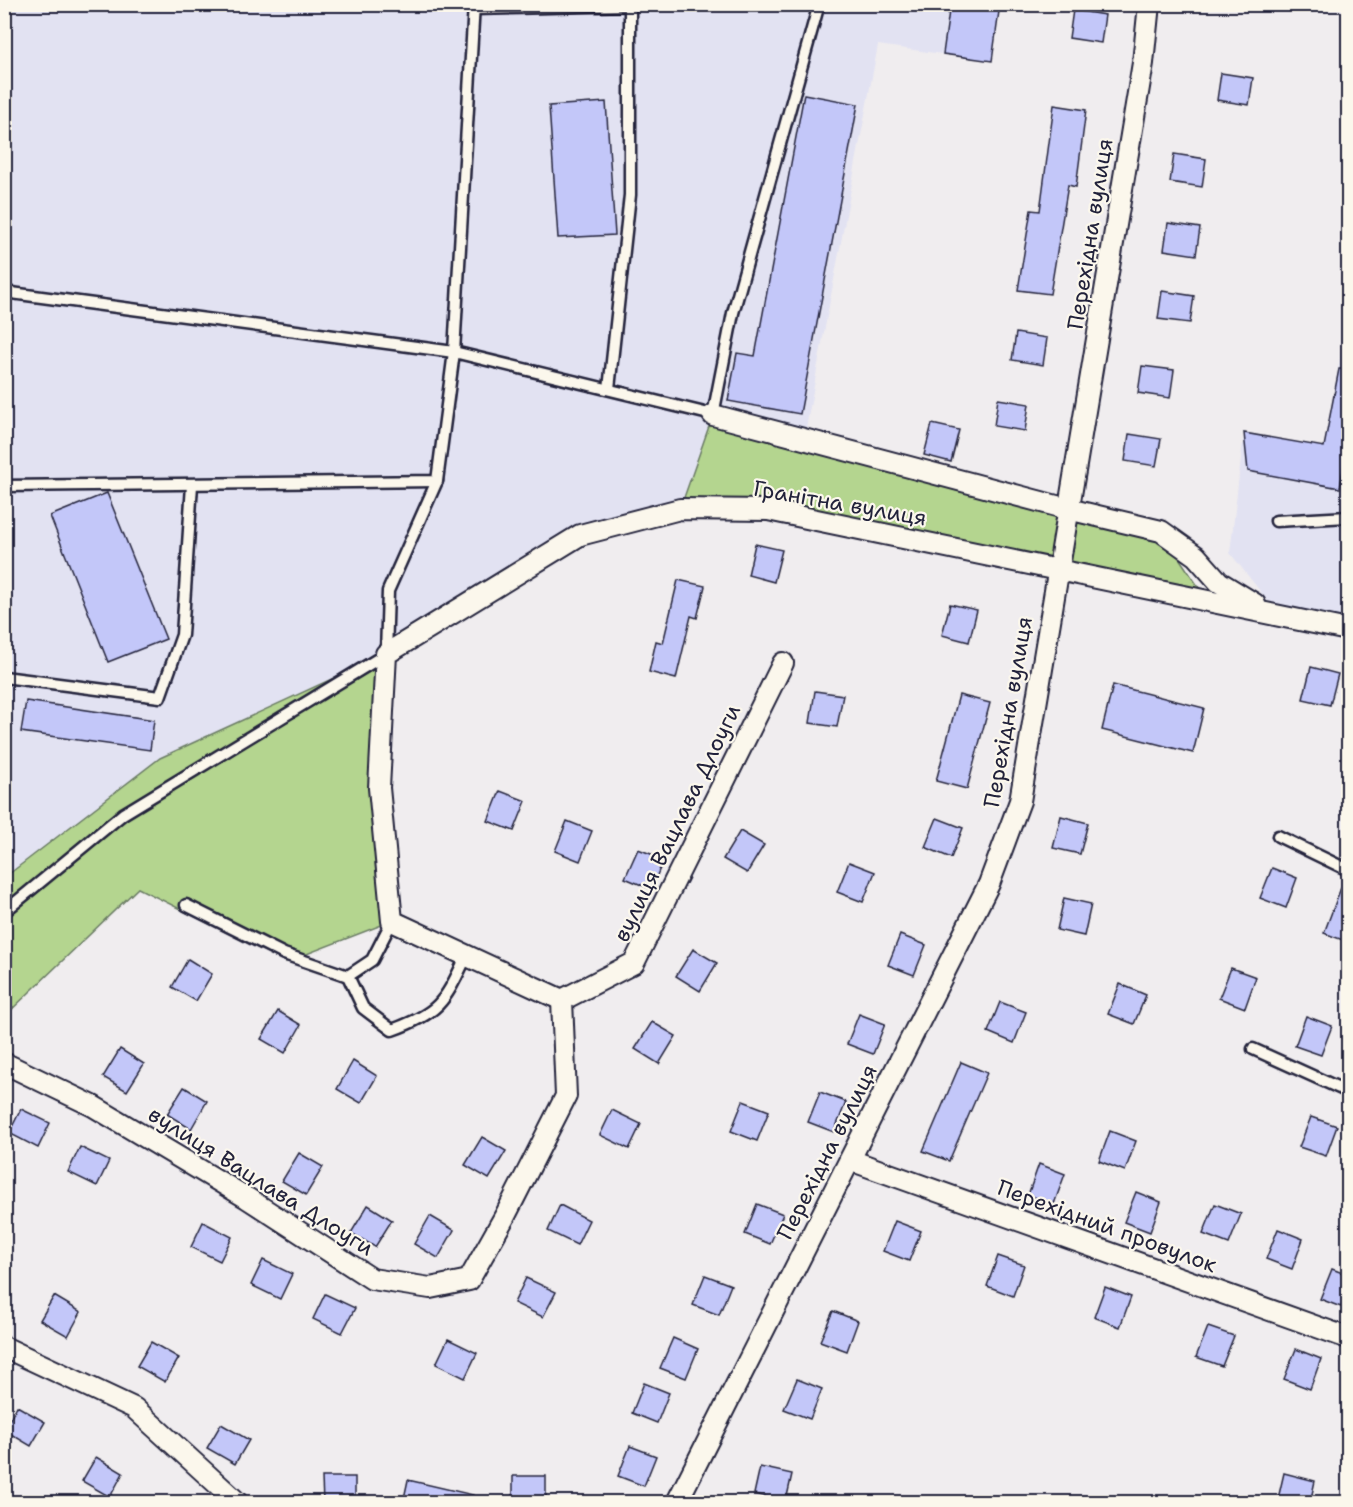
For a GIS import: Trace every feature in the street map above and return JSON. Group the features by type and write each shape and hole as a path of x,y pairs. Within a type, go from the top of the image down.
{"street":[{"name":"Перехідна вулиця","path":"677,1503 989,884 1020,801 1143,63 1149,4"},
{"name":"Гранітна вулиця","path":"713,415 1068,509 1161,531 1196,556 1219,582 1245,599 1279,615"},
{"name":"Гранітна вулиця","path":"386,654 580,535 680,509 768,510 1348,630"},
{"path":"386,654 379,788 392,921 561,1000"},
{"name":"вулиця Вацлава Длоуги","path":"4,1063 93,1106 247,1198 372,1280 430,1288 469,1280 505,1216 566,1096 561,1000 634,963 783,663"},
{"name":"Перехідний провулок","path":"850,1160 1348,1338"},
{"path":"4,1347 134,1408 237,1503"}],"lane":[{"path":"4,292 454,352 713,415 733,312 819,4"},
{"path":"4,912 123,814 386,654 388,591 437,481 454,352 474,7 630,5 630,195 609,389"},
{"path":"4,486 437,481"},
{"path":"4,677 160,697 183,635 192,485"},
{"path":"1276,521 1348,517"},
{"path":"1278,836 1348,870"},
{"path":"186,905 284,954 348,976 363,1008 393,1030 421,1020 445,999 467,955"},
{"path":"348,976 372,960 392,921"},
{"path":"1253,1049 1348,1092"}],"shaded area":[{"path":"5,5 1000,5 992,61 878,45 804,439 680,509 580,535 386,654 160,758 5,877"},
{"path":"1348,314 1348,630 1279,615 1230,553 1244,433 1324,447"}],"green space":[{"path":"713,415 1161,531 1208,601 864,529 680,509"},
{"path":"386,654 379,788 392,921 286,962 138,888 5,1016 5,877 160,758"}],"building":[{"path":"950,4 1000,4 992,61 943,54"},
{"path":"1073,10 1105,15 1101,43 1069,38"},
{"path":"1221,73 1253,78 1249,105 1217,100"},
{"path":"804,94 858,104 800,414 728,401 737,353 755,356"},
{"path":"606,102 615,235 558,238 549,106"},
{"path":"1054,105 1086,110 1076,187 1068,185 1050,294 1018,290 1031,210 1040,211"},
{"path":"1174,154 1206,159 1202,187 1170,182"},
{"path":"1168,223 1200,228 1196,255 1164,250"},
{"path":"1162,291 1194,296 1190,323 1158,319"},
{"path":"1016,333 1047,338 1043,365 1012,360"},
{"path":"1142,366 1174,370 1170,398 1138,393"},
{"path":"1339,369 1348,369 1348,439 1340,488 1248,471 1244,433 1324,447"},
{"path":"998,399 1029,404 1025,431 994,426"},
{"path":"932,424 959,430 951,462 924,455"},
{"path":"1129,434 1161,439 1156,466 1125,461"},
{"path":"107,493 166,639 108,662 50,516"},
{"path":"755,544 782,550 774,582 748,575"},
{"path":"678,580 705,586 697,618 691,616 676,679 649,672 656,641 663,643"},
{"path":"950,604 977,610 969,642 942,635"},
{"path":"1311,667 1338,674 1330,705 1303,699"},
{"path":"1113,685 1204,708 1193,753 1102,730"},
{"path":"815,691 843,695 837,727 810,723"},
{"path":"959,695 990,703 967,789 936,781"},
{"path":"26,701 154,720 150,750 21,732"},
{"path":"500,791 526,801 514,831 488,821"},
{"path":"1061,816 1088,823 1080,854 1053,848"},
{"path":"937,818 963,828 951,858 925,847"},
{"path":"567,821 592,831 580,861 555,851"},
{"path":"740,831 764,845 747,873 723,859"},
{"path":"638,849 664,859 651,889 625,878"},
{"path":"849,862 875,872 863,902 837,892"},
{"path":"1272,868 1297,878 1286,908 1260,898"},
{"path":"1345,877 1348,877 1348,942 1324,933"},
{"path":"1064,898 1091,904 1084,936 1057,930"},
{"path":"900,935 926,945 914,975 888,965"},
{"path":"693,949 717,963 700,991 676,976"},
{"path":"188,959 212,974 196,1001 172,987"},
{"path":"1231,968 1256,977 1245,1008 1219,998"},
{"path":"1120,984 1146,995 1134,1024 1108,1014"},
{"path":"1000,1002 1026,1012 1014,1043 988,1032"},
{"path":"278,1011 301,1025 285,1053 261,1039"},
{"path":"859,1014 885,1024 873,1054 847,1044"},
{"path":"1306,1016 1332,1026 1321,1055 1295,1046"},
{"path":"652,1022 676,1036 659,1064 635,1049"},
{"path":"120,1049 144,1064 127,1091 103,1077"},
{"path":"353,1061 377,1076 361,1103 337,1089"},
{"path":"961,1062 987,1073 949,1161 923,1151"},
{"path":"184,1087 207,1101 191,1129 167,1114"},
{"path":"820,1092 846,1102 834,1132 808,1122"},
{"path":"743,1101 769,1111 757,1141 731,1131"},
{"path":"21,1109 50,1123 38,1148 9,1133"},
{"path":"612,1110 641,1124 629,1149 600,1135"},
{"path":"1311,1117 1337,1126 1326,1156 1299,1147"},
{"path":"1110,1131 1136,1141 1125,1171 1099,1161"},
{"path":"482,1137 506,1151 489,1179 465,1165"},
{"path":"80,1147 109,1161 97,1186 68,1172"},
{"path":"299,1153 323,1167 306,1195 282,1181"},
{"path":"1039,1164 1065,1174 1054,1204 1028,1195"},
{"path":"1136,1192 1161,1202 1150,1232 1124,1222"},
{"path":"757,1204 783,1214 770,1244 745,1234"},
{"path":"1215,1204 1241,1214 1229,1244 1203,1234"},
{"path":"368,1205 392,1220 375,1247 351,1233"},
{"path":"560,1205 589,1220 577,1245 548,1231"},
{"path":"430,1216 454,1230 438,1258 414,1244"},
{"path":"895,1221 921,1231 909,1261 883,1251"},
{"path":"203,1222 232,1237 220,1261 191,1247"},
{"path":"1278,1229 1303,1239 1292,1269 1266,1259"},
{"path":"998,1256 1024,1265 1013,1296 987,1286"},
{"path":"263,1260 292,1274 280,1299 251,1285"},
{"path":"1332,1269 1348,1275 1348,1289 1341,1307 1320,1299"},
{"path":"705,1275 731,1285 719,1315 693,1305"},
{"path":"526,1278 556,1292 543,1317 514,1303"},
{"path":"1105,1287 1131,1297 1120,1327 1094,1317"},
{"path":"325,1294 355,1308 342,1333 313,1319"},
{"path":"54,1296 81,1312 68,1336 40,1320"},
{"path":"833,1311 858,1321 847,1351 820,1341"},
{"path":"1208,1327 1234,1336 1222,1366 1196,1357"},
{"path":"673,1338 698,1349 686,1378 660,1368"},
{"path":"448,1339 477,1353 465,1378 436,1364"},
{"path":"151,1342 179,1358 165,1382 137,1366"},
{"path":"1296,1349 1321,1359 1310,1389 1284,1379"},
{"path":"797,1379 822,1389 810,1419 784,1409"},
{"path":"644,1383 669,1393 657,1423 632,1413"},
{"path":"17,1406 45,1422 31,1446 4,1430"},
{"path":"221,1424 249,1440 235,1464 207,1448"},
{"path":"630,1446 656,1456 644,1486 618,1476"},
{"path":"96,1457 123,1473 110,1497 82,1481"},
{"path":"760,1467 792,1474 786,1501 754,1494"},
{"path":"1284,1473 1315,1481 1310,1503 1277,1503"},
{"path":"513,1476 546,1476 546,1503 513,1503"},
{"path":"322,1477 355,1477 355,1503 323,1503"},
{"path":"408,1480 473,1495 472,1503 403,1503"}]}
